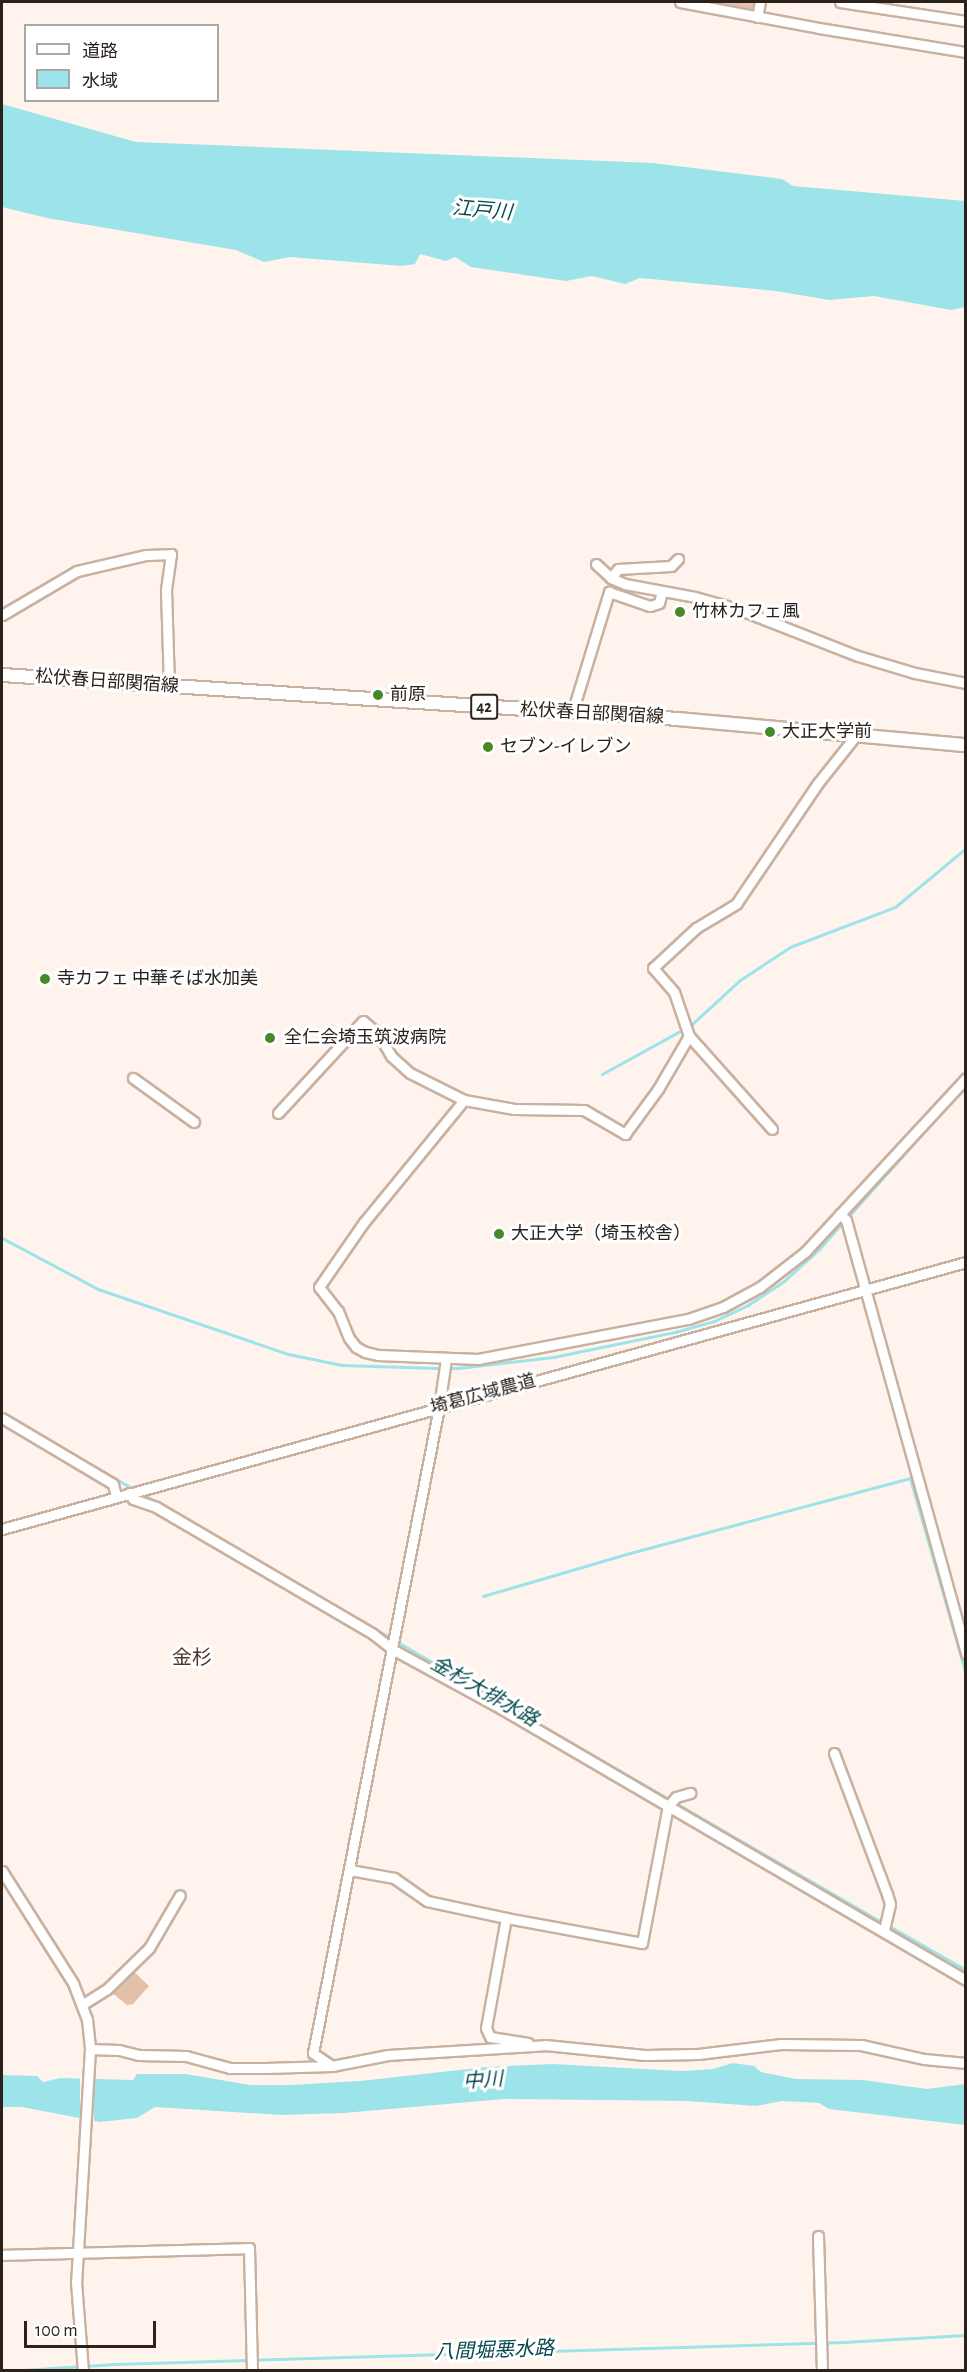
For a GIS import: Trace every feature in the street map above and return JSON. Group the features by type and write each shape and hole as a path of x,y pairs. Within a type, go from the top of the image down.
{"main road":[{"name":"松伏春日部関宿線","path":"2,675 678,719 966,745"}],"street":[{"path":"680,2 966,52"},
{"path":"757,17 760,2"},
{"path":"840,2 966,21"},
{"path":"2,615 77,571 146,555 171,554 166,590 169,686"},
{"path":"611,578 618,569 671,566 678,559"},
{"path":"596,564 611,578 625,584 695,597 763,617 826,644 887,666 966,683"},
{"path":"572,713 609,592 650,606 659,603 662,591"},
{"path":"772,1129 687,1030 674,992 653,968 696,928 736,904 818,783 857,734"},
{"path":"369,1026 376,1018"},
{"path":"278,1113 363,1021 378,1034 391,1056 410,1073 464,1100 514,1109 584,1110 625,1134 658,1089 687,1030"},
{"path":"133,1078 194,1122"},
{"path":"464,1100 364,1222 319,1287 338,1311 349,1338 356,1347 378,1355 478,1359 667,1323 712,1311 750,1294 786,1269 843,1217 966,1078"},
{"path":"843,1217 966,1654"},
{"name":"埼葛広域農道","path":"2,1529 966,1262"},
{"path":"332,2066 313,2053 439,1407 446,1359"},
{"path":"2,1418 113,1484 116,1496"},
{"path":"129,1493 134,1498 156,1508 373,1634 392,1649 409,1655 966,1980"},
{"path":"834,1753 890,1904 884,1931"},
{"path":"350,1870 394,1878 427,1901 642,1943 668,1806 676,1797 690,1793"},
{"path":"2,1871 72,1983 83,2004 87,2019 90,2050 76,2282 83,2370"},
{"path":"83,2004 107,1989 149,1948 180,1895"},
{"path":"506,1918 486,2028 490,2037 645,2055 698,2054 781,2044 861,2045 924,2059 966,2063"},
{"path":"90,2050 119,2050 139,2055 186,2056 230,2068 332,2066 388,2055 545,2045"},
{"path":"818,2236 822,2370"},
{"path":"2,2255 249,2248 252,2370"}],"shaded area":[{"path":"711,2 756,2 754,10"},
{"path":"132,1970 149,1986 133,2004 127,2005 111,1992"}],"water":[{"name":"江戸川","path":"2,104 136,142 653,163 782,179 793,186 965,201 965,307 951,310 874,296 829,300 776,291 640,278 625,284 592,276 566,281 471,267 455,257 446,261 420,254 415,264 402,266 290,257 264,262 236,250 47,218 2,207"},
{"name":"中川","path":"733,2063 754,2066 761,2072 796,2079 863,2080 927,2089 965,2084 965,2125 829,2109 819,2103 782,2101 756,2106 688,2101 504,2099 344,2113 281,2115 155,2107 137,2118 100,2122 22,2107 2,2107 2,2075 37,2076 43,2082 60,2078 133,2080 137,2074 186,2074 250,2085 291,2085 360,2081 486,2067 553,2064 682,2071 713,2069"}],"pier":[{"path":"80,2076 94,2076 94,2121 80,2121"}],"waterway":[{"path":"602,1074 691,1025 740,980 790,947 895,907 966,848"},
{"path":"2,1238 98,1289 288,1354 342,1365 437,1368 458,1368 553,1357 675,1332 714,1321 748,1305 784,1281 819,1249 966,1085"},
{"name":"金杉大排水路","path":"11,1418 135,1490"},
{"path":"483,1596 630,1553 910,1478 966,1674"},
{"name":"金杉大排水路","path":"141,1493 158,1503"},
{"name":"金杉大排水路","path":"195,1525 883,1923"},
{"name":"金杉大排水路","path":"889,1926 966,1970"},
{"name":"八間堀悪水路","path":"22,2370 116,2364 844,2342 966,2335"}],"place":[{"name":"竹林カフェ風","path":"680,612"},
{"name":"前原","path":"378,695"},
{"name":"大正大学前","path":"770,732"},
{"name":"セブン-イレブン","path":"488,747"},
{"name":"寺カフェ 中華そば水加美","path":"45,979"},
{"name":"全仁会埼玉筑波病院","path":"270,1038"},
{"name":"大正大学（埼玉校舎）","path":"499,1234"}],"district":[{"name":"金杉","path":"192,1658"}]}
